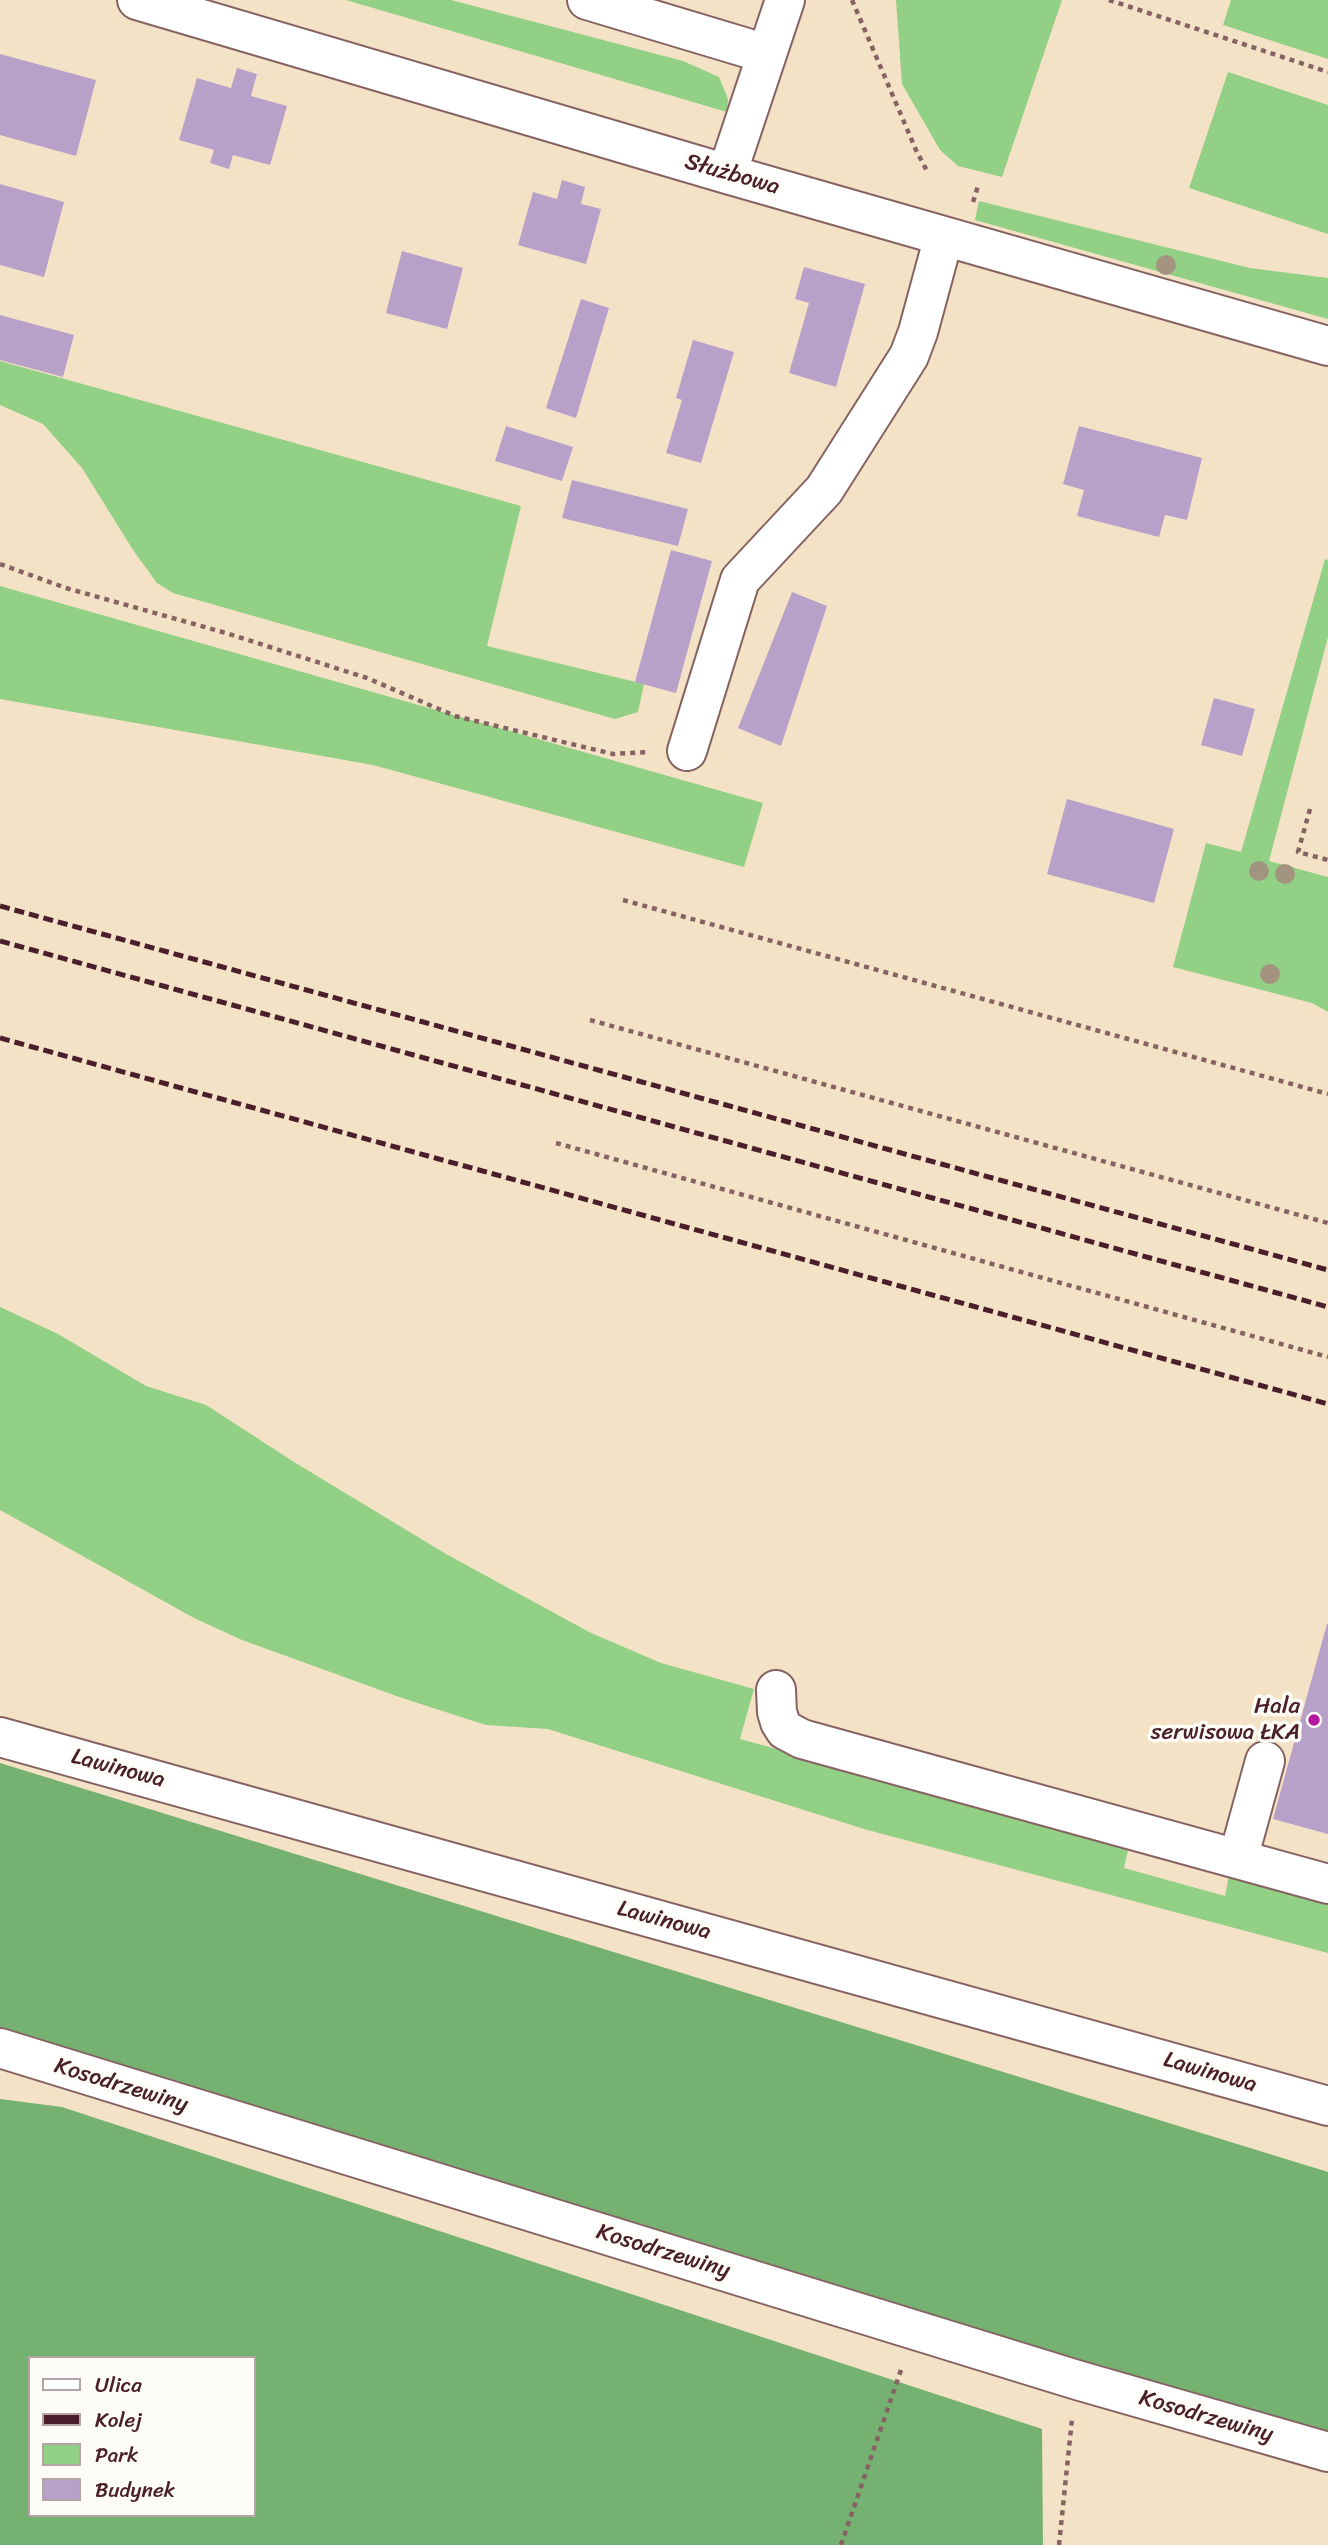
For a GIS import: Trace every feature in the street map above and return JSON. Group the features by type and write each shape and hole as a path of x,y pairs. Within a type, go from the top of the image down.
{"street":[{"name":"Służbowa","path":"137,0 727,174 1328,346"},
{"path":"587,0 767,54"},
{"path":"727,174 785,0"},
{"path":"687,751 740,580 824,490 909,356 944,236"},
{"path":"776,1690 776,1712 780,1722 785,1730 802,1739 1328,1884"},
{"name":"Lawinowa","path":"0,1737 1328,2106"},
{"path":"1238,1859 1265,1761"},
{"name":"Kosodrzewiny","path":"0,2048 1077,2380 1328,2452"}],"path":[{"path":"852,0 916,150 928,171"},
{"path":"1108,0 1328,72"},
{"path":"2,565 66,588 226,633 367,678 455,716 613,754 687,751"},
{"path":"1310,809 1298,852 1328,860"},
{"path":"623,900 1328,1094"},
{"path":"590,1020 1328,1223"},
{"path":"556,1143 1328,1357"},
{"path":"841,2545 915,2330"},
{"path":"1059,2545 1077,2380"}],"green space":[{"path":"346,0 451,0 683,61 719,77 728,99 727,112"},
{"path":"896,0 1062,0 1002,177 958,166 940,150 902,84"},
{"path":"1231,0 1328,0 1328,59 1223,25"},
{"path":"1228,72 1328,105 1328,234 1189,188"},
{"path":"979,201 1250,268 1328,278 1328,319 975,220"},
{"path":"0,361 521,506 487,646 644,684 638,712 615,719 173,593 157,583 82,468 43,424 0,405"},
{"path":"1325,559 1328,560 1328,637 1269,861 1328,877 1328,1012 1312,1003 1173,967 1206,843 1241,852"},
{"path":"0,586 763,803 744,867 373,765 0,699"},
{"path":"0,1307 58,1334 146,1386 206,1405 446,1554 591,1633 661,1663 754,1689 740,1739 1129,1846 1124,1868 1225,1896 1229,1875 1328,1900 1328,1953 864,1829 548,1729 486,1725 402,1698 242,1640 194,1618 0,1510"},
{"path":"0,1763 1328,2172 1328,2452 0,2048"},
{"path":"0,2099 62,2107 1042,2429 1043,2545 0,2545"}],"building":[{"path":"0,54 96,80 76,156 0,135"},
{"path":"237,68 257,74 251,96 287,106 270,165 233,155 229,169 210,163 214,150 179,140 197,78 231,88"},
{"path":"562,180 585,187 581,204 601,209 586,264 518,245 533,192 557,199"},
{"path":"0,184 64,202 44,277 0,265"},
{"path":"402,251 463,268 447,329 386,313"},
{"path":"804,267 865,284 836,387 789,373 809,303 795,299"},
{"path":"581,299 609,308 576,418 546,408"},
{"path":"0,315 74,335 63,377 0,360"},
{"path":"693,340 734,352 701,463 666,453 682,400 676,398"},
{"path":"506,426 573,447 562,481 495,461"},
{"path":"1079,426 1202,458 1187,520 1165,515 1159,537 1077,516 1084,490 1063,484"},
{"path":"572,480 688,509 678,546 562,518"},
{"path":"671,550 712,561 676,693 635,682"},
{"path":"792,592 827,606 781,746 738,728"},
{"path":"1214,698 1255,709 1242,756 1201,745"},
{"path":"1067,799 1174,829 1154,903 1047,874"},
{"name":"Hala serwisowa ŁKA","path":"1328,1624 1328,1834 1273,1819"}],"railway":[{"path":"0,906 1328,1270"},
{"path":"0,941 1328,1307"},
{"path":"0,1038 1328,1404"}],"place":[{"name":"Hala serwisowa ŁKA","path":"1314,1720"}]}
